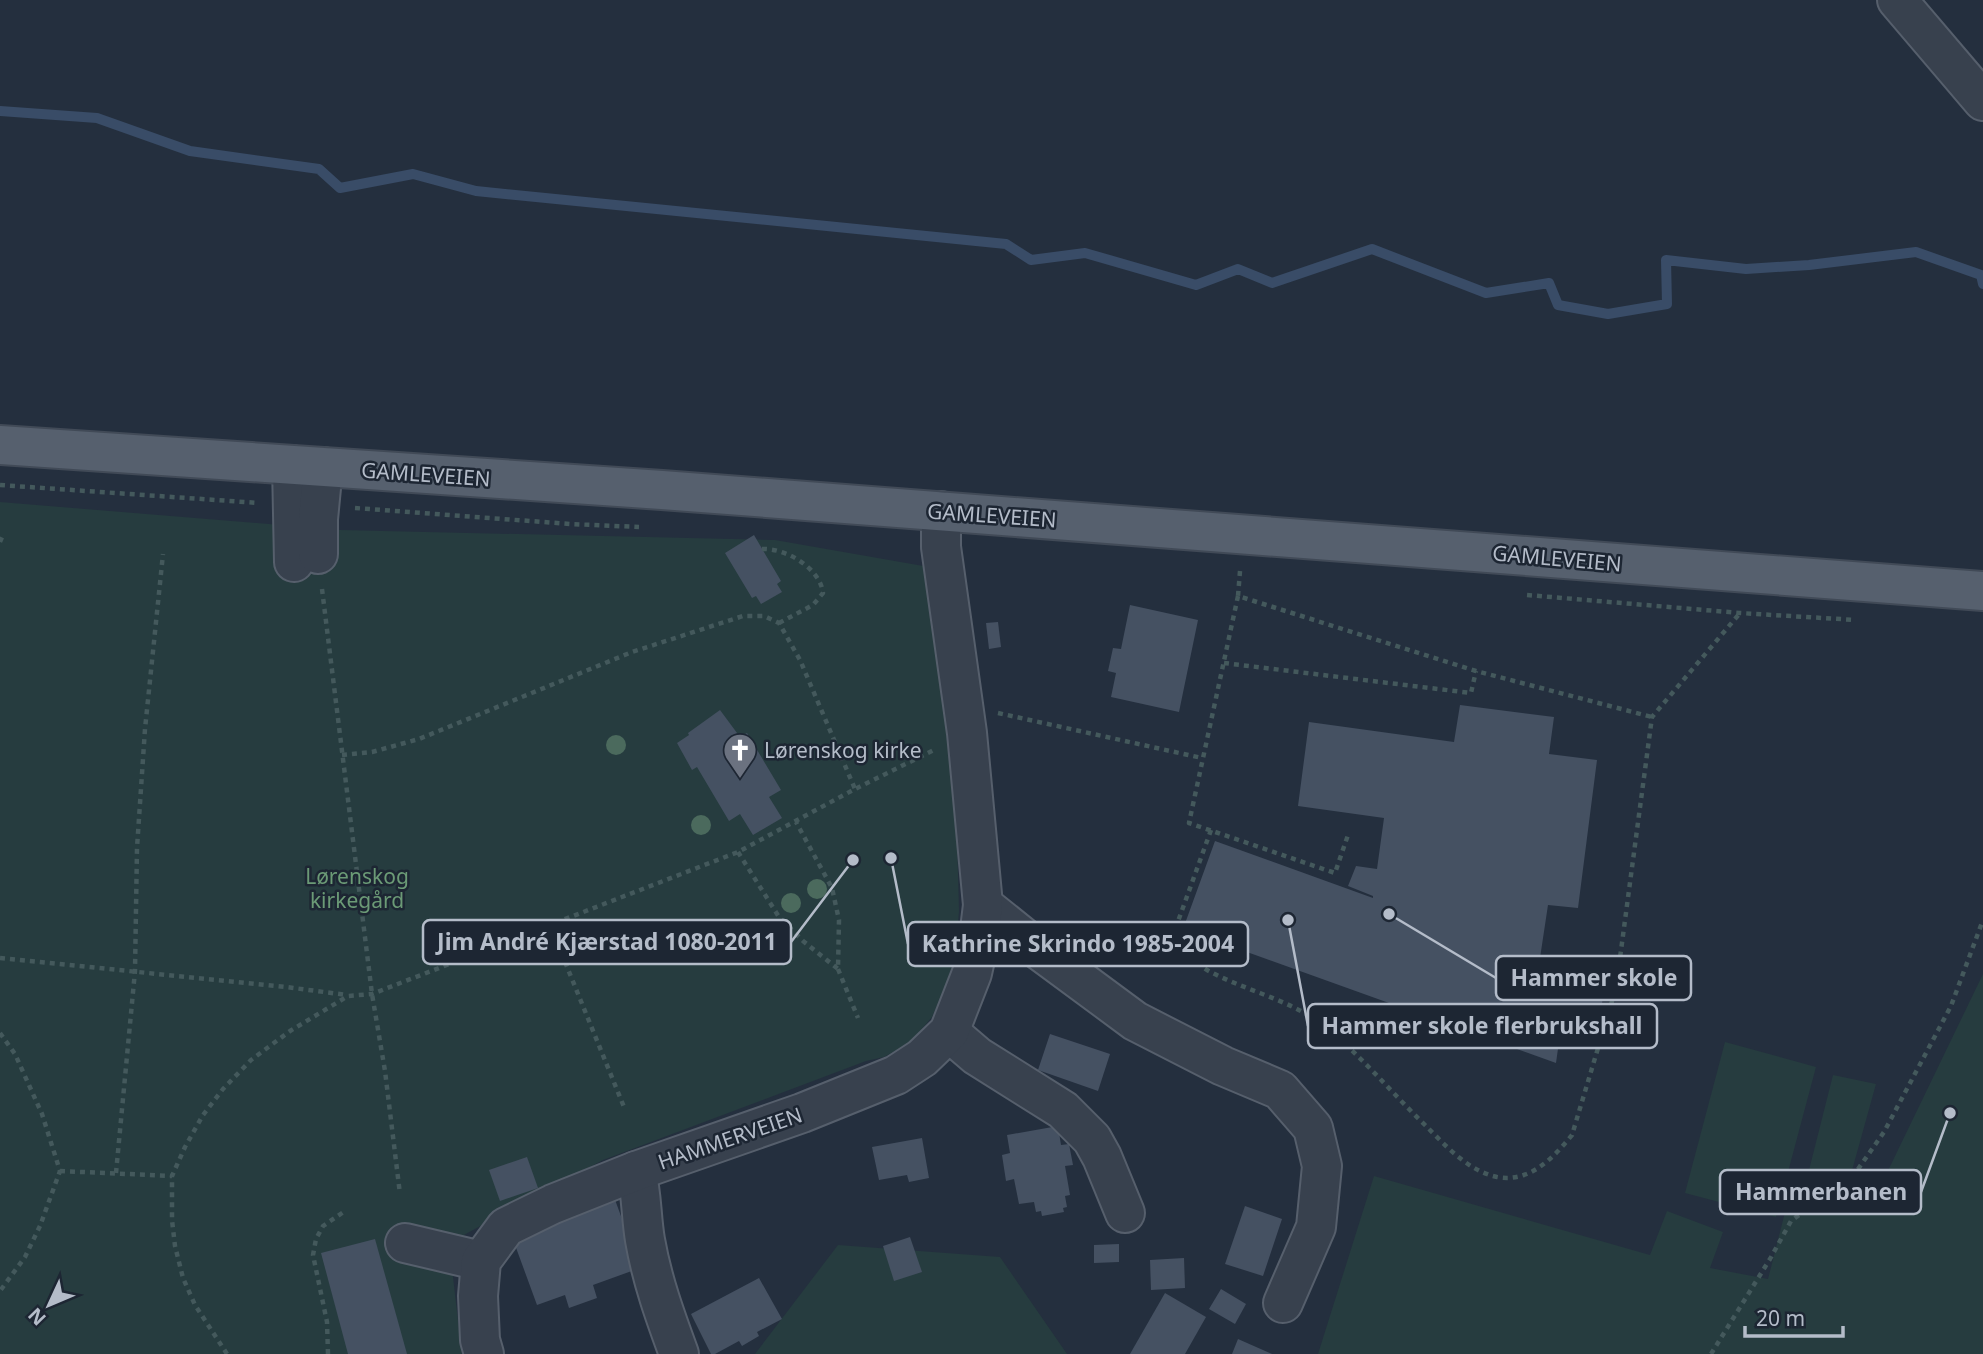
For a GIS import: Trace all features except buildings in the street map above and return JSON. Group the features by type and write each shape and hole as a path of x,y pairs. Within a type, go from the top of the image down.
{"main road":[{"name":"GAMLEVEIEN","path":"0,445 941,511 1983,591"}],"street":[{"path":"1897,0 1983,101"},
{"path":"306,563 317,528 307,466"},
{"name":"HAMMERVEIEN","path":"481,1261 506,1227 553,1204 636,1171 802,1113 896,1075 922,1058 948,1032 972,973 983,905 965,719 941,547 941,511"},
{"path":"983,905 1135,1021 1223,1066 1280,1090 1313,1128 1322,1166 1316,1227 1283,1303"},
{"path":"948,1032 977,1056 1063,1110 1092,1139 1125,1213"},
{"path":"636,1171 653,1279 662,1312 679,1354"},
{"path":"405,1242 481,1261 478,1296 480,1340 484,1354"}],"path":[{"path":"762,549 779,551 795,559 818,577 822,585 823,593 813,605 779,624"},
{"path":"116,1173 135,971 138,835 152,649 163,554"},
{"path":"306,563 324,595 372,994 386,1071 400,1194"},
{"path":"1240,571 1238,596 1189,822 1335,873 1348,835"},
{"path":"1238,596 1476,671 1652,717"},
{"path":"1211,830 1172,939 1177,946 1205,969 1295,1009 1325,1026 1445,1144 1475,1169 1497,1177 1517,1177 1538,1169 1558,1153 1572,1135 1616,988 1652,717 1740,613"},
{"path":"342,755 372,752 419,739 632,652 743,616 764,616 779,624 800,660 855,789"},
{"path":"1223,663 1471,693 1476,671"},
{"path":"0,958 286,987 348,996 372,994 738,852 855,789 965,719 1202,758"},
{"path":"796,822 832,888 839,920 838,969 858,1018"},
{"path":"738,852 779,916 803,941 838,969"},
{"path":"1711,1354 1791,1221 1856,1172 1884,1132 1951,1006 1983,920"},
{"path":"550,925 624,1107"},
{"path":"227,1354 195,1305 183,1278 172,1220 172,1176 203,1115 251,1060 289,1031 348,996"},
{"path":"0,1033 15,1054 42,1114 60,1171 26,1257 0,1291"},
{"path":"60,1171 172,1176"},
{"path":"328,1354 327,1322 313,1255 316,1239 323,1226 345,1211"}],"green space":[{"name":"Lørenskog kirkegård","path":"0,502 341,530 775,540 929,567 956,798 959,911 955,957 932,1017 910,1043 884,1057 866,1061 603,1160 449,1243 462,1354 0,1354"},
{"path":"1983,974 1983,1354 1318,1354 1374,1176 1650,1255 1667,1211 1723,1232 1710,1268 1768,1279 1795,1173 1807,1178 1833,1075 1876,1084 1848,1185 1868,1212"},
{"path":"1725,1042 1816,1067 1776,1217 1685,1193"},
{"path":"838,1245 1000,1257 1067,1354 755,1354"}],"waterway":[{"path":"0,111 97,118 190,151 319,169 340,188 413,174 476,191 1006,244 1031,260 1085,253 1196,285 1238,269 1272,283 1372,249 1486,293 1549,283 1558,305 1608,314 1667,304 1666,260 1746,269 1809,265 1916,252 1981,275 1983,284"}],"place":[{"name":"Lørenskog kirke","path":"740,780"},
{"name":"Kathrine Skrindo 1985-2004","path":"891,858"},
{"name":"Jim André Kjærstad 1080-2011","path":"853,860"},
{"name":"Hammer skole","path":"1389,914"},
{"name":"Hammer skole flerbrukshall","path":"1288,920"},
{"name":"Hammerbanen","path":"1950,1113"}]}
